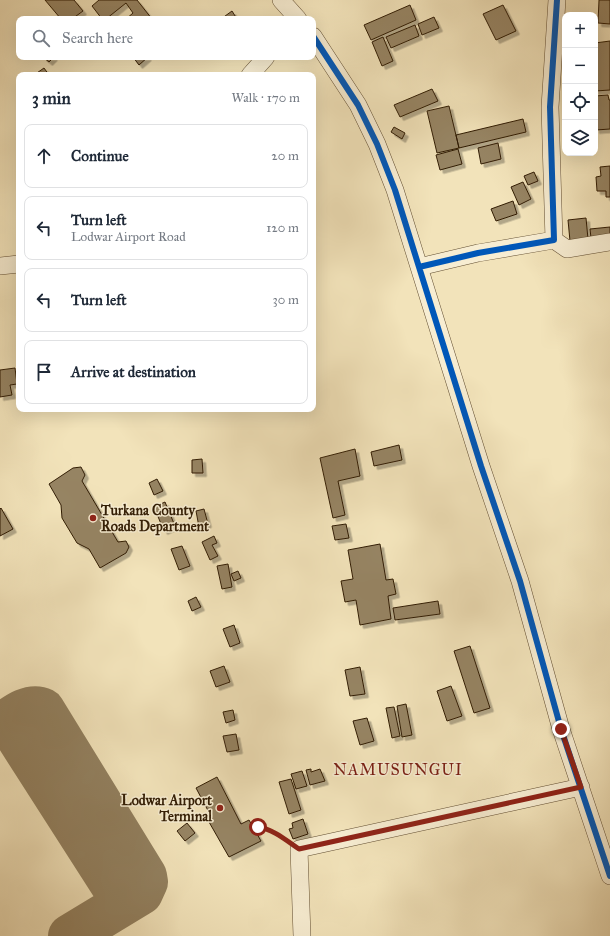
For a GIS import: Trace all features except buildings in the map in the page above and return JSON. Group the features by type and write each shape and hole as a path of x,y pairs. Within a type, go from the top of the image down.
{"street":[{"path":"281,0 293,16"},
{"path":"554,240 550,107 557,0"},
{"path":"316,41 358,105 377,144 395,190 481,466 520,581 561,729 610,876"},
{"path":"253,72 263,60"},
{"path":"419,266 478,253 554,240 567,249 610,242"},
{"path":"0,266 16,264"},
{"path":"302,936 299,849 581,787"}],"path":[{"path":"255,830 258,827 264,828 299,849"}],"taxiway":[{"path":"0,726 26,710 32,708 43,710 145,876 146,882 141,893 70,936"},
{"path":"1,725 7,727 15,733 117,892 117,907"}],"cycle path":[{"path":"419,267 478,253 554,240 550,107 557,0"},
{"path":"316,41 358,105 377,144 395,190 481,466 520,581 561,729 610,876"}],"place":[{"name":"Turkana County Roads Department","path":"93,518"},
{"name":"Lodwar Airport Terminal","path":"220,808"}],"district":[{"name":"NAMUSUNGUI","path":"398,769"}],"route":[{"path":"258,827 271,831 299,849 581,787 561,729"}]}
